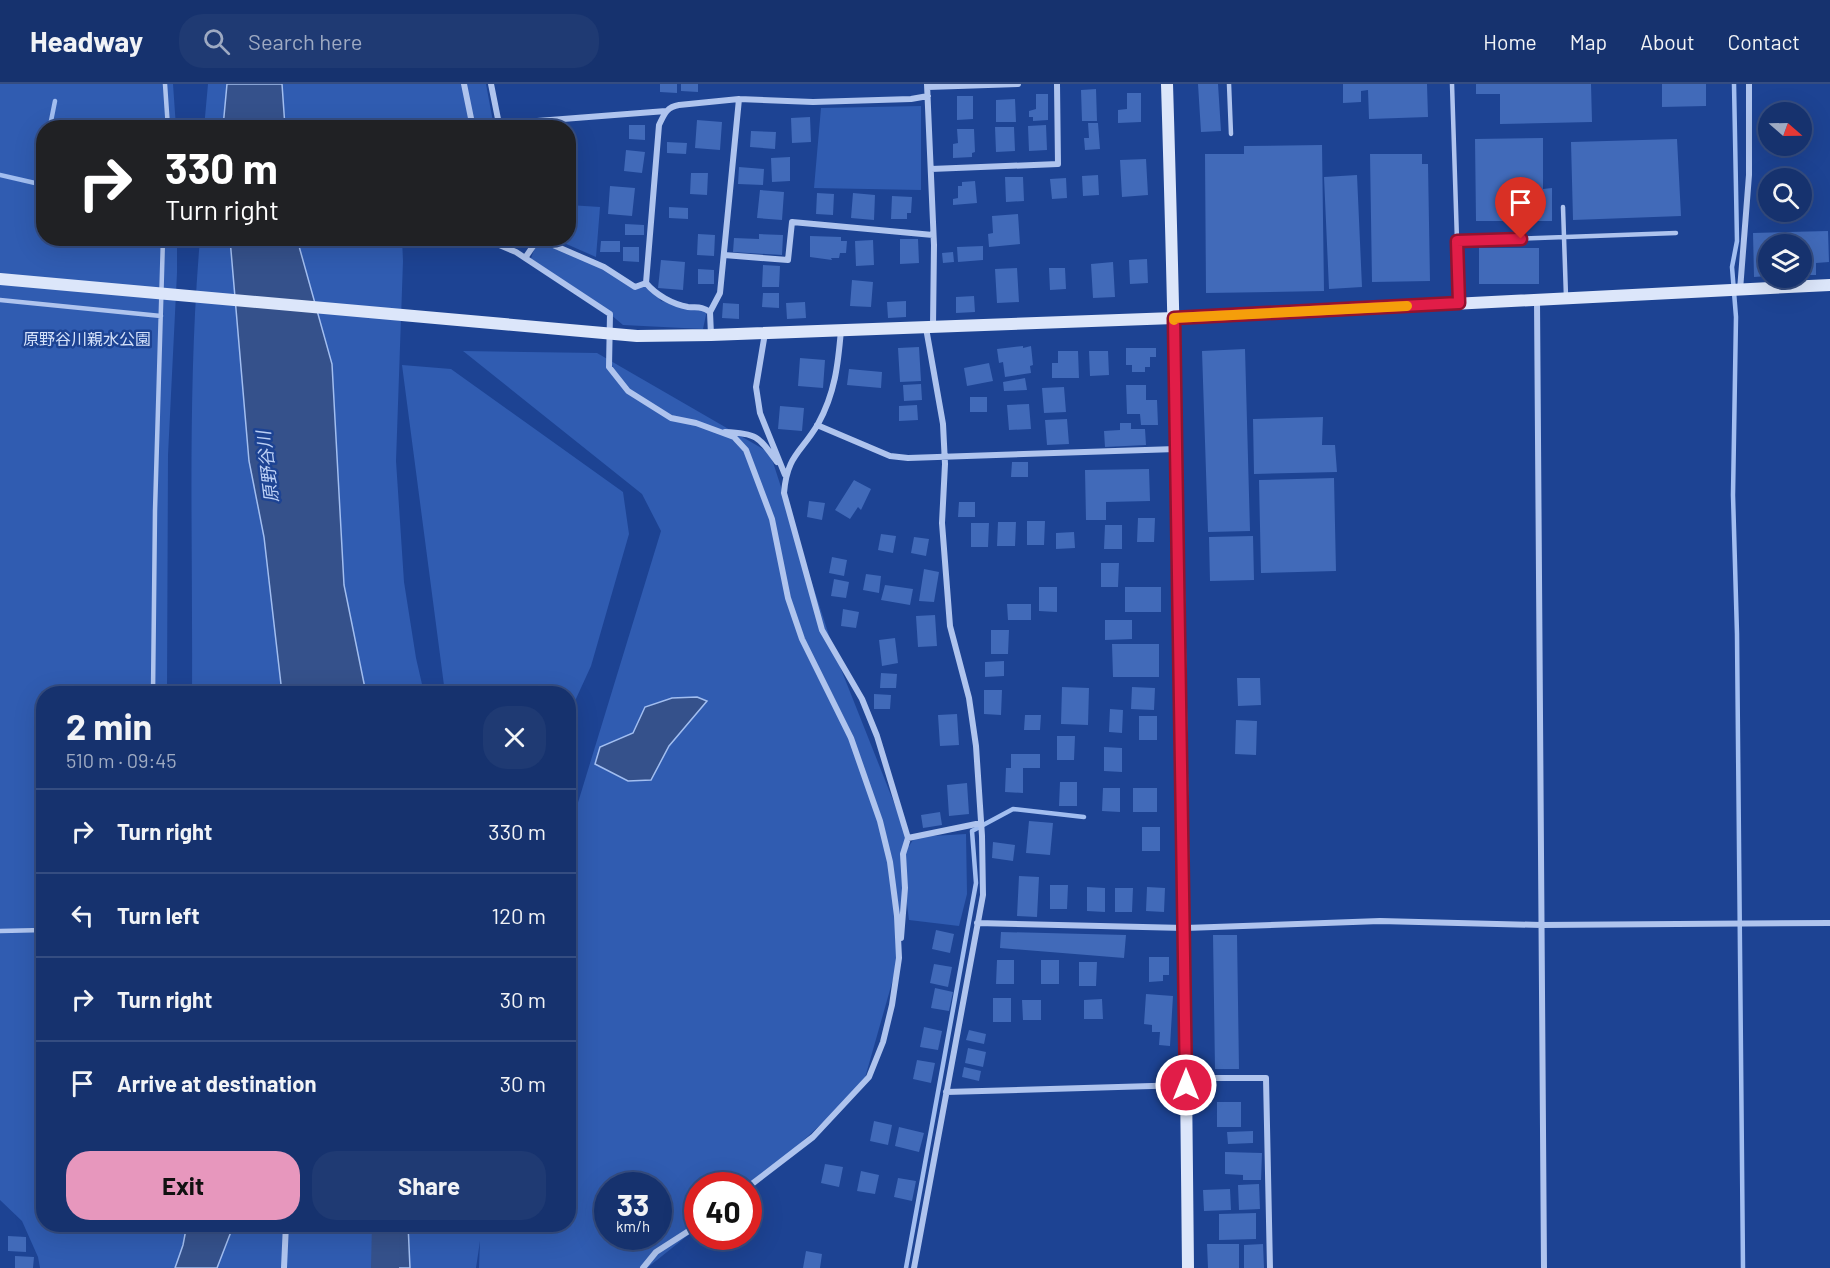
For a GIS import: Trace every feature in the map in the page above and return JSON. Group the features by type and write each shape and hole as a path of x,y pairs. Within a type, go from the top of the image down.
{"street":[{"path":"464,84 471,120"},
{"path":"491,84 499,120"},
{"path":"914,1268 983,895 981,823 973,727 969,698 950,626 942,523 945,455 943,424 929,327 933,236 928,86 1018,84"},
{"path":"931,169 1058,164 1057,84"},
{"path":"1167,84 1174,318 1185,928 1188,1268"},
{"path":"1740,291 1749,176 1749,84"},
{"path":"710,312 704,307 675,304 654,292 646,283 659,125 666,111 679,105 738,99 813,102 911,99 928,96"},
{"path":"711,335 710,312 720,293 738,99"},
{"path":"542,120 666,111"},
{"path":"724,255 788,260 792,222 933,236"},
{"path":"500,246 525,258 610,314 609,367 628,391 671,418 696,423 734,437 746,450 772,519 788,598 802,639 851,738 880,821 890,862 897,916 899,958"},
{"path":"525,258 533,246"},
{"path":"554,246 604,267 634,287 646,283"},
{"path":"0,279 611,334 711,335 1174,318 1830,285"},
{"path":"1537,300 1544,1268"},
{"path":"762,1176 813,1137 869,1077 883,1042 892,1005 904,915 903,854 908,838 877,736 862,699 822,630 784,493 786,475 792,460 817,425 837,375 841,330"},
{"path":"765,333 756,387 760,414 786,475"},
{"path":"817,425 890,456 908,458 1176,449"},
{"path":"717,431 746,433 761,440 786,475"},
{"path":"908,838 981,823"},
{"path":"977,923 1185,928 1380,921 1541,925 1830,923"},
{"path":"946,1092 1266,1078 1270,1268"},
{"path":"284,1268 286,1232"},
{"path":"643,1268 656,1252 684,1234"}],"lane":[{"path":"165,84 167,120"},
{"path":"1229,84 1231,134"},
{"path":"1452,84 1459,303"},
{"path":"1563,207 1566,298"},
{"path":"1457,241 1676,233"},
{"path":"153,686 155,511 163,246"},
{"path":"0,300 161,316"},
{"path":"0,931 36,930"}],"green space":[{"name":"原野谷川親水公園","path":"0,84 173,84 176,120 36,120 36,246 177,246 177,273 168,455 167,686 36,686 36,1232 576,1232 576,809 661,531 642,494 463,351 597,353 770,453 835,654 908,838 909,846 915,837 966,834 967,894 959,926 909,920 905,888 899,958 863,1085 777,1165 762,1175 762,1172 684,1172 684,1238 672,1248 672,1172 594,1172 594,1250 670,1250 647,1268 479,1268 480,1241 476,1268 40,1268 38,1257 22,1221 0,1200"},
{"path":"208,84 486,84 493,120 205,120"},
{"path":"921,106 921,190 814,188 821,108"},
{"path":"576,205 600,207 596,257 571,246 576,246"},
{"path":"200,246 402,246 396,461 404,582 422,686 192,686 192,409"},
{"path":"535,246 554,246 604,267 634,287 646,283 661,301 707,310 703,329 623,325 530,261"},
{"path":"402,365 451,369 623,492 629,534 591,666 576,699 576,686 444,686"}],"water":[{"path":"227,84 282,84 285,120 224,120"},
{"path":"231,246 299,246 332,364 344,585 365,686 281,686 264,537 249,461"},
{"path":"697,697 707,701 669,746 651,780 628,781 595,764 600,747 633,733 645,707 672,698"},
{"path":"185,1232 231,1232 217,1268 175,1268"},
{"path":"384,1232 408,1232 410,1268 385,1268"}],"building":[{"path":"660,84 677,84 677,93 660,92"},
{"path":"681,84 698,84 698,92 681,91"},
{"path":"1198,84 1218,84 1221,131 1201,132"},
{"path":"1343,84 1427,84 1428,117 1369,119 1368,90 1361,91 1361,102 1343,103"},
{"path":"1476,84 1591,84 1592,122 1500,124 1500,94 1476,94"},
{"path":"1662,84 1706,84 1706,106 1662,107"},
{"path":"1096,89 1097,121 1082,121 1081,90"},
{"path":"1127,93 1141,93 1141,122 1118,123 1118,110 1127,109"},
{"path":"1036,94 1048,94 1048,120 1033,121 1033,117 1029,117 1029,111 1036,109"},
{"path":"957,96 973,96 973,119 957,120"},
{"path":"1015,99 1016,122 996,122 996,100"},
{"path":"810,117 811,142 792,143 791,118"},
{"path":"697,120 722,122 720,150 695,148"},
{"path":"1088,123 1098,123 1100,149 1085,150 1084,138 1089,138"},
{"path":"629,125 645,125 645,140 629,139"},
{"path":"1046,125 1047,150 1029,151 1028,126"},
{"path":"995,127 1014,127 1015,151 996,152"},
{"path":"957,129 974,129 975,152 972,153 972,157 953,158 953,144 958,143"},
{"path":"751,131 776,132 775,149 750,147"},
{"path":"1543,138 1543,189 1552,188 1552,221 1476,221 1475,139"},
{"path":"1677,139 1681,216 1573,220 1571,142"},
{"path":"667,142 687,143 686,154 667,153"},
{"path":"1322,145 1324,291 1206,293 1205,154 1244,154 1244,146"},
{"path":"626,150 645,152 642,173 624,171"},
{"path":"1370,154 1422,154 1422,164 1428,164 1430,281 1372,282"},
{"path":"790,157 790,181 772,182 771,158"},
{"path":"1146,159 1148,195 1122,197 1120,160"},
{"path":"739,167 764,169 763,185 738,184"},
{"path":"691,173 708,173 707,195 690,194"},
{"path":"1098,175 1099,195 1083,196 1082,176"},
{"path":"1357,175 1362,287 1329,289 1324,177"},
{"path":"1005,177 1023,177 1024,201 1006,202"},
{"path":"1066,178 1067,198 1052,199 1050,179"},
{"path":"975,181 977,203 953,205 953,199 958,198 958,186 962,186 962,182"},
{"path":"610,186 635,188 632,216 608,214"},
{"path":"760,190 784,192 782,220 757,218"},
{"path":"817,193 834,194 833,215 816,214"},
{"path":"853,193 875,195 874,220 851,218"},
{"path":"892,196 912,197 911,213 907,213 907,219 891,219"},
{"path":"669,207 688,208 688,219 669,218"},
{"path":"1018,214 1020,244 989,247 988,234 993,233 992,216"},
{"path":"625,224 644,225 644,235 625,235"},
{"path":"1828,231 1829,262 1816,263 1816,275 1812,275 1812,234 1758,234 1758,277 1754,277 1753,233"},
{"path":"698,234 715,235 714,256 697,255"},
{"path":"759,234 783,235 782,255 733,252 734,238 759,239"},
{"path":"810,236 841,237 841,241 847,241 846,253 840,253 839,258 831,258 832,260 810,257"},
{"path":"900,239 918,239 919,263 900,264"},
{"path":"873,240 874,265 856,266 855,241"},
{"path":"601,241 620,241 620,252 600,252"},
{"path":"983,246 983,260 958,262 957,247"},
{"path":"623,247 639,247 639,262 623,261"},
{"path":"1479,248 1539,248 1539,284 1479,284"},
{"path":"953,252 954,262 943,263 942,253"},
{"path":"1147,259 1148,283 1130,284 1129,260"},
{"path":"661,260 685,262 683,290 658,288"},
{"path":"1113,262 1115,297 1093,298 1091,264"},
{"path":"763,265 780,266 779,287 762,287"},
{"path":"1017,268 1019,302 997,303 995,269"},
{"path":"1049,268 1065,268 1066,289 1050,290"},
{"path":"698,269 714,270 714,284 698,284"},
{"path":"852,280 873,282 871,307 850,306"},
{"path":"763,293 779,293 779,308 762,307"},
{"path":"974,296 975,312 956,313 956,297"},
{"path":"906,301 906,317 888,318 887,302"},
{"path":"805,302 806,318 787,319 786,303"},
{"path":"723,303 739,304 739,319 722,318"},
{"path":"1023,346 1023,348 1031,346 1033,365 1030,366 1031,373 1005,377 1003,362 999,363 997,349"},
{"path":"919,347 921,381 900,382 898,348"},
{"path":"1126,348 1156,348 1156,357 1150,357 1150,367 1145,367 1145,372 1132,372 1132,365 1126,365"},
{"path":"1245,349 1250,531 1208,532 1202,351"},
{"path":"1058,351 1078,351 1079,378 1052,378 1052,363 1058,363"},
{"path":"1089,351 1108,351 1109,375 1090,376"},
{"path":"800,358 825,360 823,388 798,386"},
{"path":"989,363 993,381 967,386 964,368"},
{"path":"849,369 882,372 881,388 847,385"},
{"path":"1025,378 1027,390 1004,391 1003,382"},
{"path":"921,384 922,400 904,401 903,385"},
{"path":"1126,385 1146,385 1146,400 1157,400 1158,425 1141,425 1140,414 1127,414"},
{"path":"1064,387 1066,412 1044,413 1042,388"},
{"path":"970,397 987,397 987,412 970,412"},
{"path":"1029,404 1031,429 1009,430 1007,405"},
{"path":"917,405 918,420 899,421 899,406"},
{"path":"780,406 804,408 802,431 778,429"},
{"path":"1323,417 1322,445 1335,445 1337,472 1254,474 1253,419"},
{"path":"1067,419 1069,444 1047,445 1045,420"},
{"path":"1120,423 1131,423 1131,429 1145,429 1146,445 1105,447 1104,431 1120,430"},
{"path":"1012,462 1028,462 1028,477 1011,477"},
{"path":"1149,469 1150,501 1106,502 1106,520 1086,520 1085,470"},
{"path":"1334,478 1336,571 1261,573 1259,480"},
{"path":"854,480 871,489 861,510 858,507 850,519 835,510"},
{"path":"809,501 825,503 822,520 807,517"},
{"path":"959,502 975,502 975,517 958,517"},
{"path":"1138,518 1155,518 1154,542 1137,542"},
{"path":"1027,521 1045,521 1044,545 1027,545"},
{"path":"998,522 1016,522 1015,546 997,546"},
{"path":"971,523 989,523 988,547 971,547"},
{"path":"1105,525 1122,525 1122,549 1104,549"},
{"path":"1074,532 1075,548 1056,549 1056,533"},
{"path":"881,534 896,536 893,553 878,550"},
{"path":"1253,536 1254,580 1210,581 1209,537"},
{"path":"914,537 929,539 926,556 911,553"},
{"path":"832,557 847,560 844,576 829,573"},
{"path":"1101,563 1119,563 1118,587 1101,587"},
{"path":"924,569 939,572 934,602 919,601"},
{"path":"866,574 881,576 879,593 863,590"},
{"path":"834,579 849,582 846,598 831,596"},
{"path":"885,585 913,589 910,605 881,600"},
{"path":"1039,587 1057,587 1057,612 1039,611"},
{"path":"1125,587 1161,587 1161,612 1125,612"},
{"path":"1007,604 1031,604 1031,620 1008,620"},
{"path":"843,609 859,612 856,628 841,626"},
{"path":"935,615 937,646 918,647 916,616"},
{"path":"1105,620 1132,620 1132,639 1105,640"},
{"path":"991,630 1009,630 1008,654 991,654"},
{"path":"895,638 898,663 882,666 879,640"},
{"path":"1112,644 1159,644 1159,677 1113,677"},
{"path":"1004,661 1004,676 985,677 985,662"},
{"path":"881,673 897,674 896,688 880,688"},
{"path":"1237,678 1260,678 1261,705 1238,706"},
{"path":"1062,687 1089,688 1088,725 1061,724"},
{"path":"1132,687 1155,688 1154,710 1131,709"},
{"path":"984,690 1002,690 1001,715 984,714"},
{"path":"874,694 891,695 890,709 874,709"},
{"path":"1110,709 1123,710 1122,733 1109,732"},
{"path":"957,714 959,745 940,746 938,715"},
{"path":"1025,715 1041,715 1040,730 1024,730"},
{"path":"1139,716 1157,716 1157,740 1139,740"},
{"path":"1236,720 1257,721 1256,755 1235,754"},
{"path":"1057,736 1075,736 1074,760 1057,760"},
{"path":"1104,747 1122,748 1122,772 1104,771"},
{"path":"1011,754 1040,754 1040,768 1023,768 1023,793 1005,792 1006,768 1011,768"},
{"path":"1060,782 1077,782 1077,806 1059,806"},
{"path":"967,783 969,814 949,816 947,785"},
{"path":"1103,788 1120,788 1120,812 1102,811"},
{"path":"1133,788 1157,788 1157,812 1133,812"},
{"path":"940,812 942,825 923,828 921,815"},
{"path":"1029,821 1053,823 1050,855 1026,853"},
{"path":"1142,827 1160,827 1160,851 1142,851"},
{"path":"993,842 1015,845 1013,861 992,858"},
{"path":"1019,876 1039,877 1037,917 1017,916"},
{"path":"1050,885 1068,885 1067,909 1050,909"},
{"path":"1087,887 1105,888 1105,912 1087,911"},
{"path":"1147,887 1165,888 1164,912 1146,911"},
{"path":"1115,888 1133,888 1132,912 1115,912"},
{"path":"936,930 954,934 950,953 932,949"},
{"path":"1001,932 1126,935 1124,958 1000,948"},
{"path":"1213,935 1237,935 1239,1069 1215,1069"},
{"path":"1149,957 1169,957 1169,975 1163,975 1163,981 1149,982"},
{"path":"997,960 1014,960 1014,984 996,984"},
{"path":"1041,960 1059,960 1059,984 1041,984"},
{"path":"1079,962 1097,962 1096,986 1079,986"},
{"path":"934,964 952,967 948,987 930,983"},
{"path":"935,988 953,992 949,1011 931,1008"},
{"path":"1146,994 1173,996 1170,1046 1159,1045 1160,1032 1152,1032 1152,1025 1144,1024"},
{"path":"993,998 1011,998 1011,1022 993,1022"},
{"path":"1102,999 1103,1019 1084,1019 1084,1000"},
{"path":"1022,1000 1041,1000 1041,1020 1023,1020"},
{"path":"924,1027 942,1031 938,1050 920,1047"},
{"path":"969,1030 986,1034 984,1044 966,1040"},
{"path":"968,1048 986,1052 983,1067 965,1063"},
{"path":"917,1060 935,1063 931,1083 913,1079"},
{"path":"964,1067 981,1071 979,1081 962,1077"},
{"path":"1217,1102 1241,1102 1241,1127 1217,1127"},
{"path":"874,1121 892,1125 888,1145 870,1141"},
{"path":"899,1127 924,1133 919,1152 895,1146"},
{"path":"1253,1131 1253,1143 1228,1144 1227,1132"},
{"path":"1225,1152 1262,1153 1261,1180 1243,1180 1243,1175 1225,1174"},
{"path":"825,1164 843,1167 839,1187 821,1183"},
{"path":"861,1171 879,1175 875,1194 857,1191"},
{"path":"898,1178 916,1181 912,1201 894,1197"},
{"path":"1259,1184 1260,1209 1239,1210 1238,1185"},
{"path":"1230,1189 1231,1210 1204,1211 1203,1190"},
{"path":"1256,1213 1256,1239 1219,1240 1219,1214"},
{"path":"8,1236 26,1237 26,1252 8,1251"},
{"path":"1207,1244 1239,1244 1239,1268 1208,1268"},
{"path":"1263,1244 1264,1268 1244,1268 1244,1245"},
{"path":"806,1251 822,1254 820,1268 803,1268"},
{"path":"15,1256 34,1257 33,1268 15,1268"}],"waterway":[{"path":"1734,84 1737,241 1732,267 1736,317 1733,495 1737,634 1743,1268"},
{"path":"51,120 55,101"},
{"path":"0,175 36,182"},
{"path":"906,1268 976,883 972,831 1013,809 1084,817"},
{"name":"原野谷川","path":"385,1268 386,1232"}],"slow traffic":[{"path":"1174,320 1174,318 1407,306"}],"route":[{"path":"1186,1085 1174,318 1459,303 1457,241 1521,239"}]}
